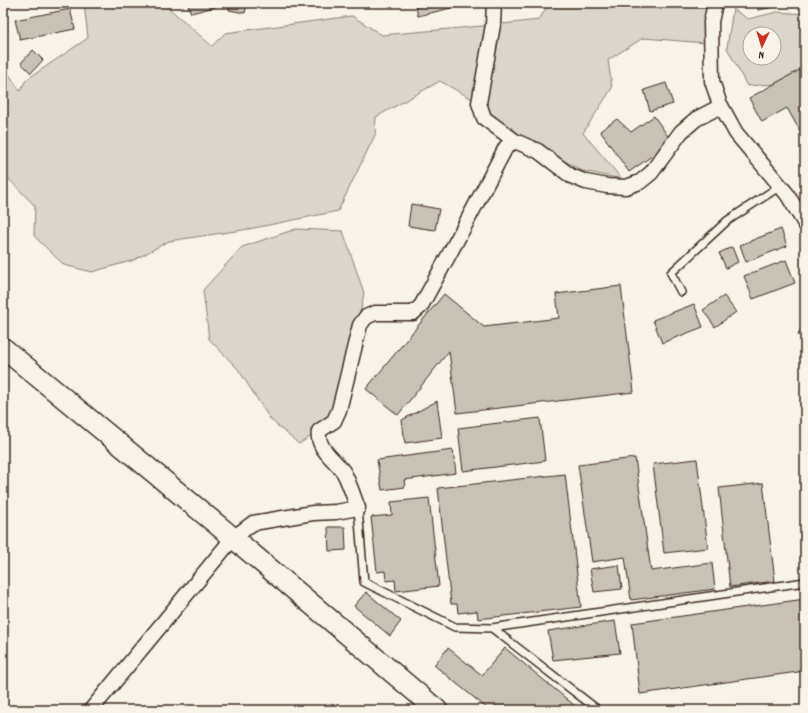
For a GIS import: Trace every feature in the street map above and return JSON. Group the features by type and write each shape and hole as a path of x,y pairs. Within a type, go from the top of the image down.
{"street":[{"path":"494,3 493,25 479,103 484,118 515,141 538,151 571,176 586,182 607,186 626,187 640,182 651,173 681,132 696,119 721,106"},
{"path":"714,3 711,22 712,81 719,102 736,133 787,194 805,224"},
{"path":"91,710 233,538 253,523 313,513 336,512 358,508 344,473 320,445 318,437 320,431 334,421 360,325 366,317 375,313 413,313 421,306 506,147 515,141"},
{"path":"3,348 233,538 437,710"}],"lane":[{"path":"681,292 671,273 727,221 780,186"},
{"path":"358,508 364,582 455,627 492,628 805,582"},
{"path":"492,628 598,710"}],"shaded area":[{"path":"84,3 163,3 212,46 225,33 352,16 382,35 539,20 549,3 706,3 706,43 643,38 608,60 612,88 583,133 622,179 583,171 517,135 479,103 440,81 376,117 375,135 338,211 249,229 169,241 134,260 92,272 64,265 34,236 35,206 3,173 3,65 20,91 26,80 88,38"},
{"path":"733,9 748,19 777,12 805,14 805,67 774,84 747,86 727,48"},
{"path":"296,229 343,231 364,293 353,352 344,388 325,427 299,444 270,419 238,369 209,339 203,290 242,247"}],"building":[{"path":"187,3 215,3 215,7 191,13"},
{"path":"230,3 247,3 245,13 229,10"},
{"path":"415,3 454,3 455,7 418,16"},
{"path":"757,3 785,3 785,5 758,10"},
{"path":"70,9 75,29 20,40 15,20"},
{"path":"33,50 43,60 31,73 21,63"},
{"path":"805,67 805,140 787,108 762,122 749,98"},
{"path":"666,83 673,104 650,111 644,90"},
{"path":"654,116 672,142 629,172 600,131 617,119 631,132"},
{"path":"411,204 439,209 435,230 408,226"},
{"path":"781,229 787,246 746,262 740,245"},
{"path":"732,247 738,262 726,268 719,253"},
{"path":"786,260 795,283 753,299 744,276"},
{"path":"621,286 634,392 457,413 449,351 398,415 366,389 444,294 484,327 559,318 556,294"},
{"path":"724,296 736,312 715,327 703,310"},
{"path":"694,304 703,327 662,343 653,320"},
{"path":"805,321 805,338 798,335"},
{"path":"437,401 442,438 405,443 402,420"},
{"path":"540,418 545,461 463,471 458,428"},
{"path":"453,450 456,473 404,480 405,487 382,490 377,460"},
{"path":"635,458 651,571 712,563 715,589 631,600 625,557 592,562 578,465"},
{"path":"697,459 708,548 664,553 653,464"},
{"path":"565,474 581,607 478,619 477,611 458,613 457,604 451,604 438,488"},
{"path":"763,483 775,581 730,587 719,488"},
{"path":"429,498 439,586 396,591 395,580 386,581 385,571 377,572 371,517 392,515 391,502"},
{"path":"328,527 345,527 346,550 329,551"},
{"path":"619,565 622,589 594,592 590,569"},
{"path":"366,592 401,621 390,636 354,606"},
{"path":"805,599 805,671 640,694 632,623"},
{"path":"615,621 620,653 553,660 548,631"},
{"path":"448,648 482,675 505,648 580,710 489,710 434,665"}]}
